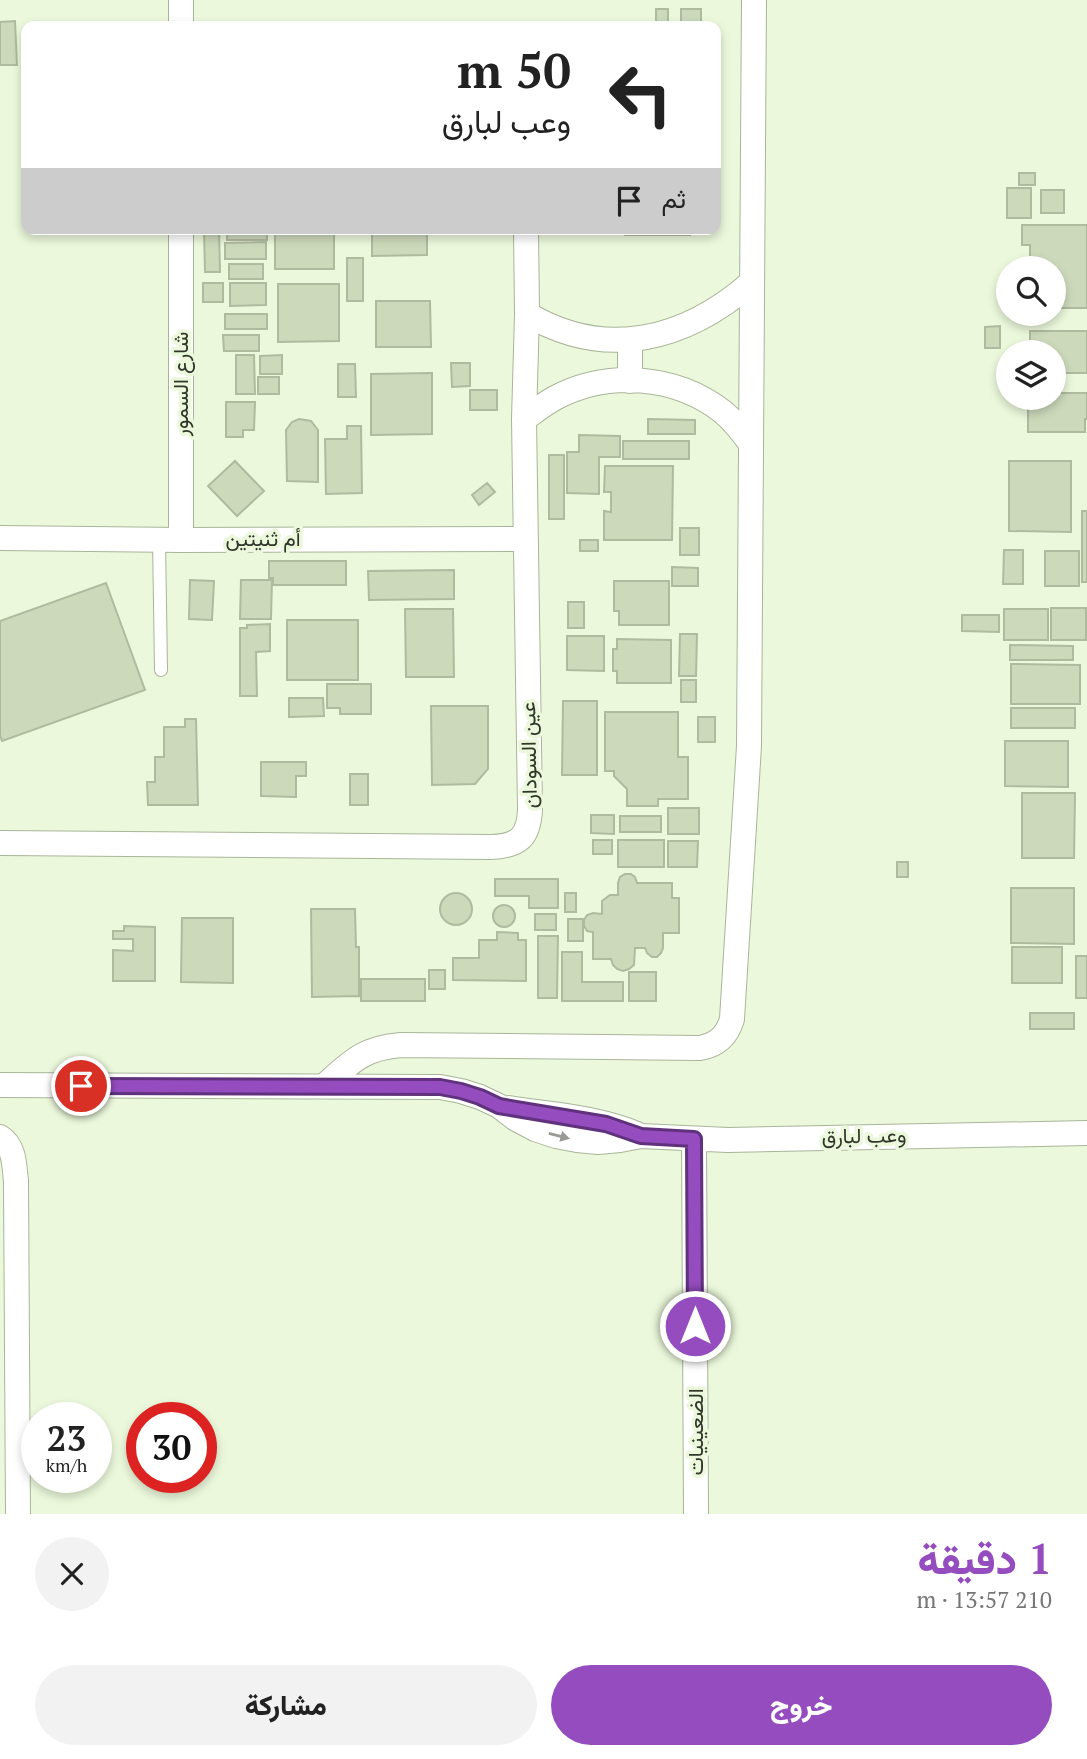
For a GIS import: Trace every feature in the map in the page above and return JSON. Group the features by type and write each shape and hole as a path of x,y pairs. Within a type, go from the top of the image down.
{"street":[{"path":"181,0 181,21"},
{"path":"324,1086 358,1056 386,1046 700,1048 718,1042 730,1028 749,746 754,0"},
{"name":"شارع السمور","path":"170,539 181,235"},
{"name":"عين السودان","path":"0,843 507,847 521,839 529,825 530,809 524,419 526,235"},
{"path":"527,314 545,325 576,336 608,340 630,339 663,333 696,321 716,310 752,282"},
{"path":"630,339 630,381"},
{"path":"524,419 573,390 611,382 650,382 670,385 708,402 739,428 751,444"},
{"name":"أم ثنيتين","path":"0,538 526,539"},
{"name":"وعب لبارق","path":"0,1085 440,1087 480,1097 499,1106 597,1122 641,1136 694,1139 1087,1133"},
{"path":"0,1137 5,1140 13,1155 16,1181 18,1514"},
{"name":"الضعينيات","path":"694,1139 696,1514"}],"lane":[{"path":"161,670 170,539"}],"building":[{"path":"656,9 668,9 668,21 656,21"},
{"path":"681,9 701,9 701,21 681,21"},
{"path":"15,21 17,65 0,65 0,22"},
{"path":"1019,173 1035,173 1035,185 1019,185"},
{"path":"1007,188 1031,188 1031,218 1007,218"},
{"path":"1041,190 1064,190 1064,213 1041,213"},
{"path":"1022,225 1087,225 1087,308 1066,308 1066,256 1030,256 1030,245 1022,245"},
{"path":"204,235 219,235 220,272 205,272"},
{"path":"227,235 267,235 267,240 227,240"},
{"path":"275,235 334,235 334,269 275,269"},
{"path":"372,235 427,235 427,255 372,256"},
{"path":"266,242 266,259 225,259 225,243"},
{"path":"347,258 363,258 363,301 347,301"},
{"path":"229,264 263,264 263,279 229,279"},
{"path":"203,283 223,283 223,302 203,302"},
{"path":"230,283 266,283 266,305 230,306"},
{"path":"278,284 339,284 339,341 278,342"},
{"path":"376,301 430,301 431,347 376,347"},
{"path":"225,314 267,314 267,329 225,329"},
{"path":"1000,326 1000,340 996,340 996,348 985,348 985,327"},
{"path":"1030,331 1087,331 1087,373 1066,373 1066,340 1030,340"},
{"path":"223,335 259,335 259,351 224,351"},
{"path":"236,355 254,355 255,394 236,394"},
{"path":"282,355 282,374 260,374 260,356"},
{"path":"451,363 470,363 470,386 452,387"},
{"path":"338,364 355,364 356,397 338,397"},
{"path":"432,373 432,434 371,435 371,374"},
{"path":"258,377 279,377 279,394 258,394"},
{"path":"470,390 497,390 497,410 470,410"},
{"path":"1066,393 1087,393 1085,432 1028,432 1028,410 1066,410"},
{"path":"226,402 255,402 254,430 243,430 243,437 226,437"},
{"path":"299,419 311,421 318,430 318,482 287,481 286,430 292,422"},
{"path":"648,419 695,420 695,434 648,434"},
{"path":"347,426 361,426 362,493 326,494 325,439 347,439"},
{"path":"579,435 620,436 620,457 599,457 599,494 567,493 567,452 579,452"},
{"path":"623,441 689,441 689,459 623,459"},
{"path":"549,455 564,455 564,519 549,519"},
{"path":"235,461 264,491 237,516 208,486"},
{"path":"1009,461 1071,461 1071,532 1009,531"},
{"path":"605,466 673,466 672,540 604,540 604,511 611,512 611,492 604,492"},
{"path":"487,483 495,492 479,505 472,495"},
{"path":"1082,511 1087,511 1087,582 1082,582"},
{"path":"680,528 699,528 699,555 680,555"},
{"path":"580,540 598,540 598,551 580,551"},
{"path":"1004,550 1023,550 1023,584 1003,584"},
{"path":"1045,551 1079,551 1079,586 1045,586"},
{"path":"269,561 346,561 346,585 273,585 273,578 269,578"},
{"path":"672,567 698,568 698,586 672,586"},
{"path":"454,570 454,599 369,600 368,571"},
{"path":"190,580 214,581 212,620 189,619"},
{"path":"241,580 272,580 271,619 240,619"},
{"path":"614,581 669,581 669,625 619,625 619,611 614,611"},
{"path":"106,583 145,690 2,741 0,621"},
{"path":"568,602 584,602 584,628 568,628"},
{"path":"1051,608 1086,608 1086,640 1051,640"},
{"path":"405,609 453,609 454,677 406,677"},
{"path":"1004,609 1048,609 1048,640 1004,640"},
{"path":"962,615 999,615 999,632 962,631"},
{"path":"287,620 358,620 358,680 287,680"},
{"path":"270,624 270,651 256,652 257,696 240,696 240,628"},
{"path":"680,634 697,634 696,676 679,676"},
{"path":"567,636 604,636 604,671 567,670"},
{"path":"617,639 671,640 671,683 617,683 617,671 613,671 613,649 617,649"},
{"path":"1010,645 1073,646 1073,660 1010,660"},
{"path":"1011,664 1080,665 1080,704 1011,704"},
{"path":"681,680 696,680 696,702 681,702"},
{"path":"327,684 371,684 371,714 340,714 340,708 327,708"},
{"path":"289,698 323,698 324,716 289,717"},
{"path":"563,701 597,701 597,775 562,775"},
{"path":"431,706 488,706 488,769 475,784 432,785"},
{"path":"1011,708 1075,708 1075,728 1011,728"},
{"path":"605,712 678,712 678,757 688,757 688,799 658,799 658,806 627,806 627,789 614,776 614,771 605,771"},
{"path":"698,717 715,717 715,742 698,742"},
{"path":"185,719 196,719 198,805 148,805 147,782 155,782 155,757 164,757 164,727 185,727"},
{"path":"1005,741 1068,741 1068,787 1005,786"},
{"path":"261,762 306,762 306,776 296,776 296,797 261,796"},
{"path":"350,774 368,774 368,805 350,805"},
{"path":"1022,793 1075,793 1074,858 1022,858"},
{"path":"668,808 699,808 699,834 668,834"},
{"path":"591,815 614,815 614,834 591,833"},
{"path":"620,816 661,816 661,832 620,832"},
{"path":"593,840 612,840 612,854 593,854"},
{"path":"618,840 664,840 664,867 618,867"},
{"path":"668,841 698,841 697,867 668,867"},
{"path":"897,862 908,862 908,877 897,877"},
{"path":"625,874 635,877 637,883 672,883 672,898 679,898 679,933 663,933 663,948 657,957 652,957 645,948 635,948 634,965 623,971 613,965 611,959 593,959 593,932 587,931 584,920 587,915 593,913 602,914 602,901 610,895 618,895 620,877"},
{"path":"495,879 558,879 558,908 529,908 529,896 495,896"},
{"path":"1011,888 1074,888 1074,944 1011,943"},
{"path":"456,893 467,898 472,909 467,920 456,925 445,920 440,909 445,898"},
{"path":"565,893 576,893 576,912 565,912"},
{"path":"504,905 512,908 515,916 512,924 504,927 496,924 493,916 496,908"},
{"path":"311,909 355,909 356,947 359,947 359,996 312,997"},
{"path":"535,914 556,914 556,930 535,930"},
{"path":"182,918 233,918 233,983 181,982"},
{"path":"568,919 583,919 583,941 568,941"},
{"path":"124,926 155,927 155,981 113,981 113,950 133,951 133,939 113,939 113,931 124,931"},
{"path":"497,932 518,933 518,940 526,940 526,981 453,980 453,958 479,958 479,940 497,940"},
{"path":"538,936 558,936 557,998 538,998"},
{"path":"1012,947 1062,947 1062,983 1012,983"},
{"path":"562,952 582,952 582,982 623,982 623,1001 562,1001"},
{"path":"1076,956 1087,956 1087,998 1076,998"},
{"path":"429,970 445,970 445,989 429,989"},
{"path":"629,972 656,972 656,1001 629,1001"},
{"path":"361,979 425,979 425,1001 361,1001"},
{"path":"1030,1013 1074,1013 1074,1029 1030,1029"}],"route":[{"path":"81,1086 440,1087 480,1097 499,1106 588,1120 641,1136 694,1139 695,1326"}]}
